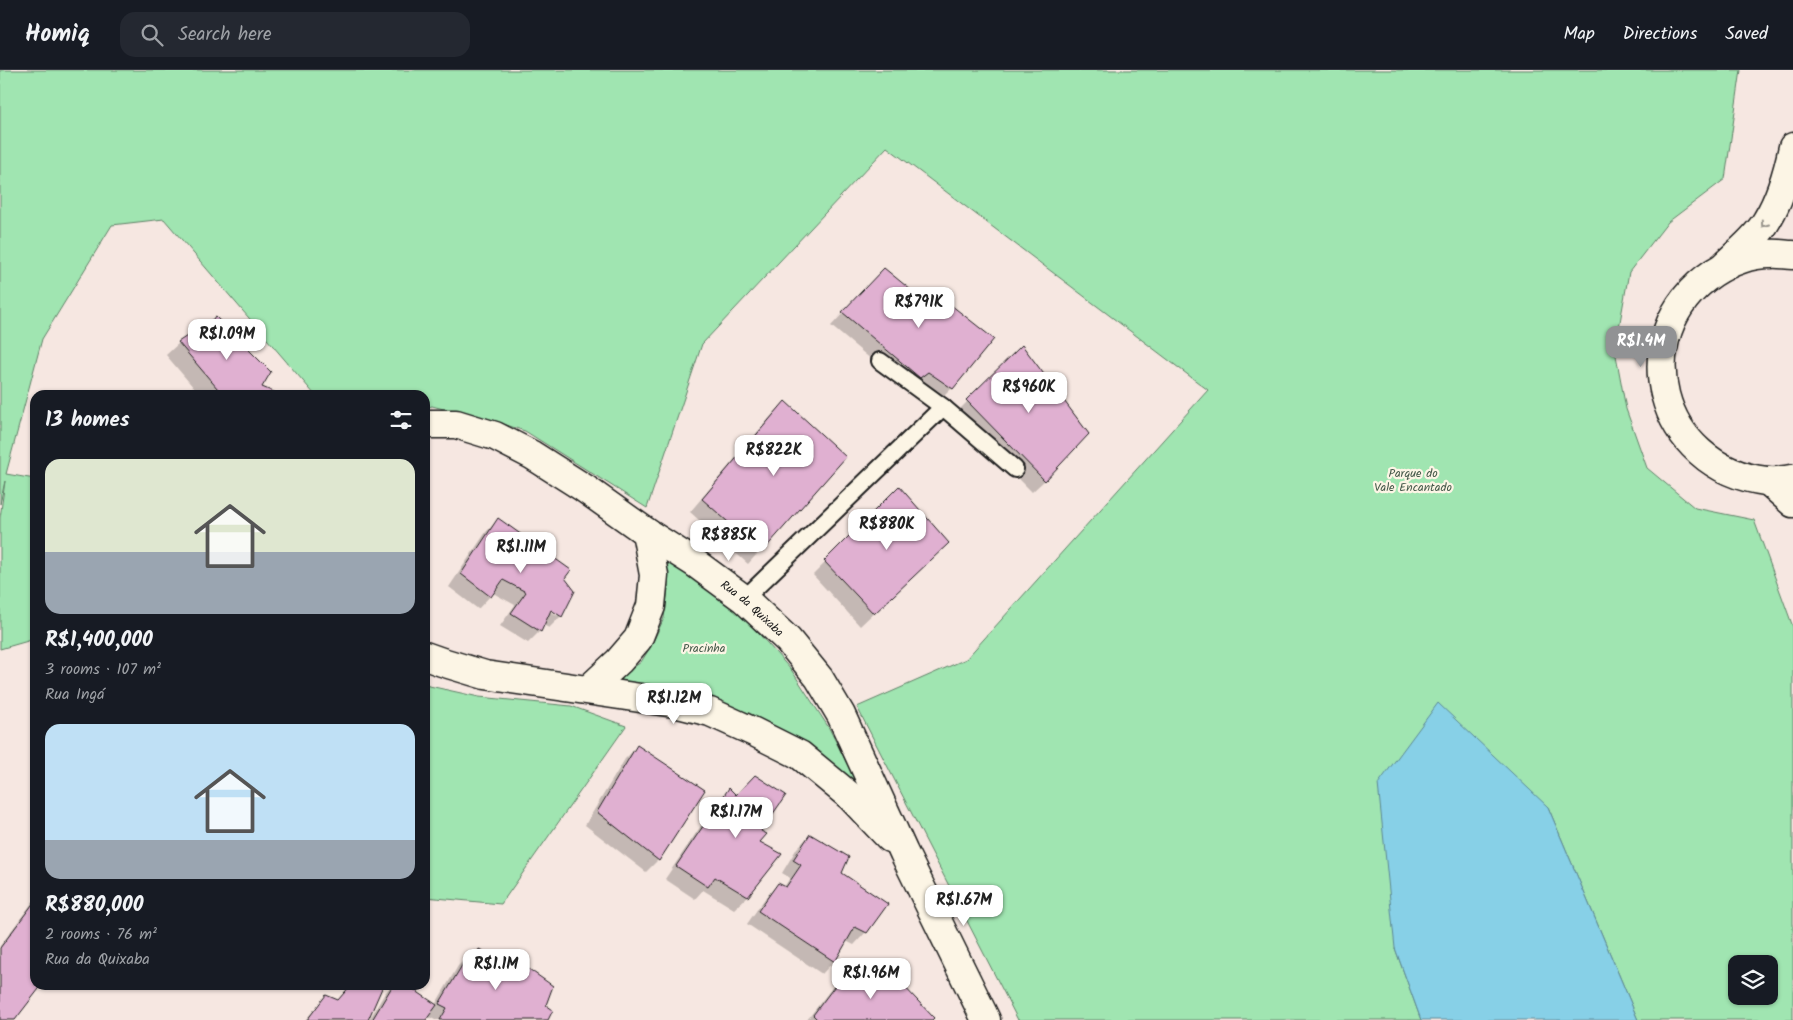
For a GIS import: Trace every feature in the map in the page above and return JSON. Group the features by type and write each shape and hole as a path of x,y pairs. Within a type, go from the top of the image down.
{"street":[{"path":"1791,155 1793,210"},
{"path":"1791,155 1774,207 1767,221 1756,235 1725,265 1700,282 1680,305 1667,331 1662,360 1664,390 1673,419 1690,443 1712,463 1739,475 1780,480 1793,503"},
{"path":"1725,265 1746,257 1770,254 1793,256"},
{"name":"Rua da Quixaba","path":"430,424 456,424 494,436 532,455 695,563 744,599 788,640 819,678 841,715 904,853 986,1020"},
{"path":"588,689 620,661 638,639 651,606 654,575 646,532"},
{"name":"Rua da Quixaba","path":"430,658 485,674 674,703 710,712 800,756 851,797 904,853"}],"lane":[{"path":"880,361 943,407 1015,469"},
{"path":"744,599 943,407"}],"green space":[{"name":"Parque do Vale Encantado","path":"0,70 1741,70 1725,179 1668,222 1629,272 1615,350 1626,409 1647,468 1695,508 1754,520 1793,627 1793,1020 1638,1020 1548,807 1395,948 1421,1020 1018,1020 857,707 966,659 1208,390 887,147 702,344 647,508 525,431 430,407 430,390 311,390 164,219 112,225 42,339 6,474 30,478 30,640 0,649 0,518 5,481 0,504"},
{"name":"Pracinha","path":"666,557 745,618 792,671 829,728 861,791 825,758 790,734 749,713 692,696 617,679 641,662 664,618 668,588"},
{"path":"430,686 479,697 571,706 626,726 501,904 430,897"}],"water":[{"path":"1438,703 1548,807 1638,1020 1421,1020 1395,948 1378,784"}],"building":[{"path":"884,268 928,304 937,294 994,339 953,389 928,372 920,378 842,312"},
{"path":"216,317 271,372 262,387 269,390 219,390 178,342"},
{"path":"1022,345 1089,434 1045,481 966,400"},
{"path":"785,401 846,457 762,552 702,499"},
{"path":"899,486 949,543 874,614 824,561"},
{"path":"498,518 571,570 565,578 575,591 562,617 551,610 541,632 511,613 526,592 503,580 491,597 461,574"},
{"path":"637,745 705,790 659,861 597,812"},
{"path":"755,775 786,795 761,831 767,834 760,842 782,854 748,897 715,877 708,887 676,866 729,788 736,795"},
{"path":"810,834 849,857 842,873 888,904 867,933 855,927 835,962 758,911 778,883 786,887 801,865 793,860"},
{"path":"30,908 30,990 38,990 15,1020 0,1020 0,948"},
{"path":"479,949 503,961 506,953 553,986 546,1005 553,1010 548,1020 440,1020 447,1008 439,1004 470,952 477,955"},
{"path":"884,965 934,1018 932,1020 818,1020 813,1015 850,966 865,986"},
{"path":"347,990 381,990 368,1020 307,1020 326,995 338,1000"},
{"path":"390,990 414,990 437,1005 426,1020 372,1020"}]}
